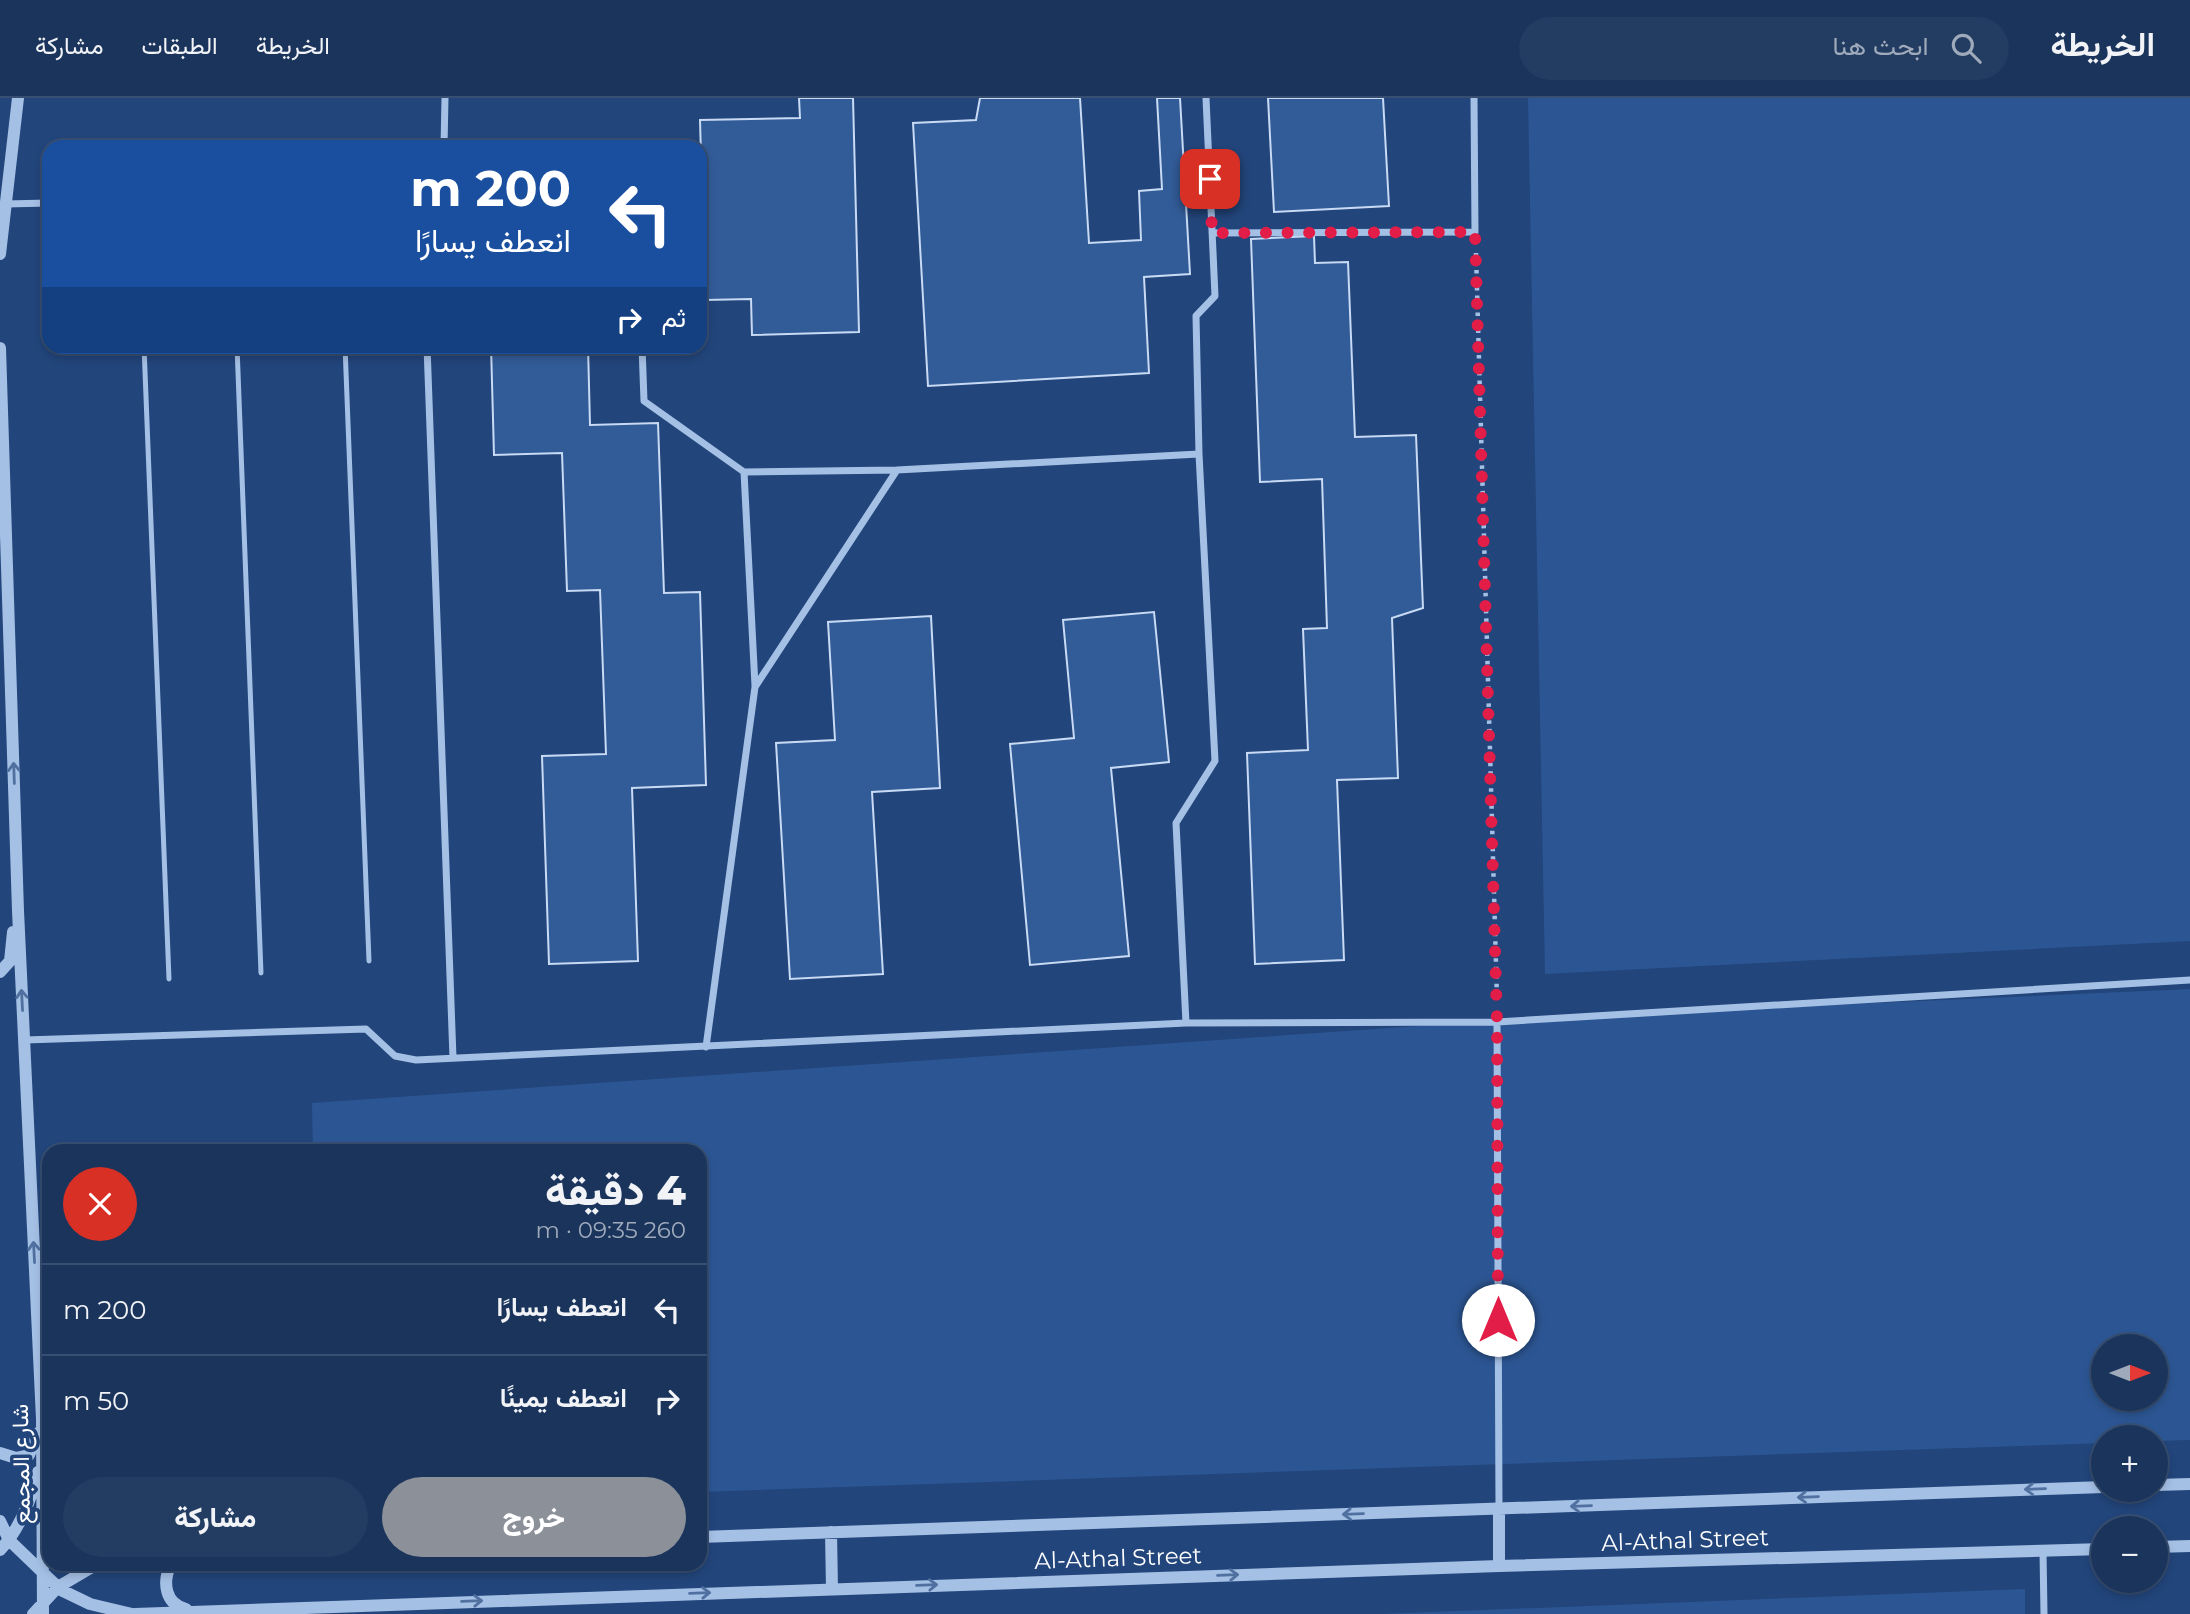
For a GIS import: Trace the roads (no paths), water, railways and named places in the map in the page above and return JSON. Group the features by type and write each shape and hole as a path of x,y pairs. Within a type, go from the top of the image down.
{"street":[{"path":"0,251 19,98"},
{"path":"444,140 445,98"},
{"path":"1186,1023 1176,823 1215,761 1199,454 1196,316 1215,296 1206,98"},
{"path":"1212,233 1475,232 1475,98"},
{"path":"5,204 42,203"},
{"name":"شارع المجمع","path":"0,351 19,911 42,1455"},
{"path":"427,354 453,1058"},
{"path":"642,354 644,401 744,472 897,470 1199,454"},
{"path":"755,687 897,470"},
{"path":"706,1047 755,687 744,472"},
{"path":"0,972 10,961 14,922 19,911"},
{"path":"24,1040 366,1029 395,1056 416,1060 1186,1023 1497,1022 2190,980"},
{"path":"1497,1022 1499,1566"},
{"path":"0,1453 16,1458 29,1455 35,1445 42,1419"},
{"path":"3,1548 33,1491 42,1455"},
{"path":"2168,1484 2190,1483"},
{"name":"Al-Athal Street","path":"707,1537 2091,1487"},
{"path":"0,1521 3,1548"},
{"path":"831,1532 832,1589"},
{"path":"2168,1547 2190,1546"},
{"path":"3,1548 23,1554 42,1553"},
{"name":"Al-Athal Street","path":"23,1554 58,1587 90,1604 134,1614 1499,1566 2091,1549"},
{"path":"2043,1551 2044,1614"},
{"path":"33,1614 43,1609 58,1587 85,1571"},
{"path":"168,1571 166,1588 171,1601 182,1609 196,1612"},
{"name":"شارع المجمع","path":"43,1572 43,1609"}],"lane":[{"path":"144,354 169,979"},
{"path":"237,354 261,973"},
{"path":"345,354 369,961"}]}
